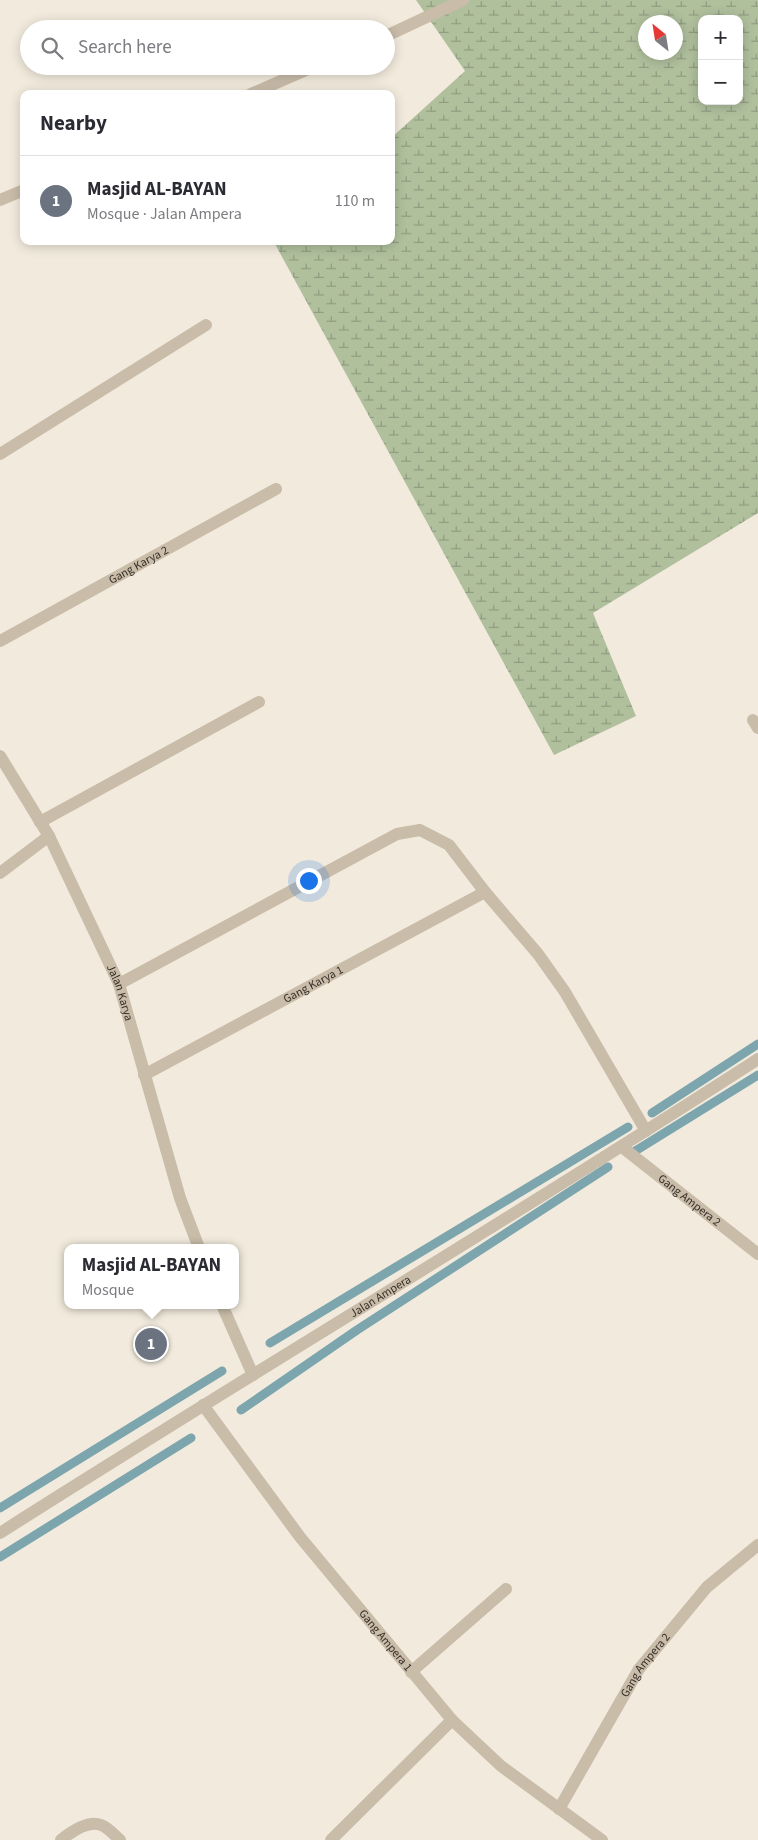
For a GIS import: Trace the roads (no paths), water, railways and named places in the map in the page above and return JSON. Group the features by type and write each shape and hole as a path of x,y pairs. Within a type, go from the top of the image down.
{"street":[{"path":"395,32 463,0"},
{"path":"259,90 294,75"},
{"path":"0,200 20,192"},
{"path":"0,454 206,325"},
{"name":"Gang Karya 2","path":"0,641 276,489"},
{"path":"40,822 259,702"},
{"name":"Jalan Karya","path":"0,756 49,836 119,984 180,1198 197,1244"},
{"path":"119,984 397,834 420,830 436,836 449,845 485,892 538,954 565,992 646,1131"},
{"path":"0,873 49,836"},
{"name":"Gang Karya 1","path":"144,1075 485,892"},
{"name":"Jalan Ampera","path":"0,1534 203,1405 622,1147 758,1059"},
{"name":"Gang Ampera 2","path":"622,1147 758,1254"},
{"path":"224,1309 253,1375"},
{"name":"Gang Ampera 1","path":"203,1405 300,1537 452,1720 501,1766 602,1840"},
{"name":"Gang Ampera 2","path":"559,1808 639,1669 706,1587 758,1545"},
{"path":"411,1672 506,1589"},
{"path":"331,1840 452,1720"},
{"path":"61,1840 79,1828 91,1824 101,1825 120,1840"}],"waterway":[{"path":"652,1113 758,1044"},
{"path":"632,1153 758,1075"},
{"path":"270,1343 628,1127"},
{"path":"241,1410 357,1330 608,1167"},
{"path":"0,1508 222,1371"},
{"path":"0,1557 191,1438"}],"place":[{"name":"Masjid AL-BAYAN","path":"151,1344"}]}
